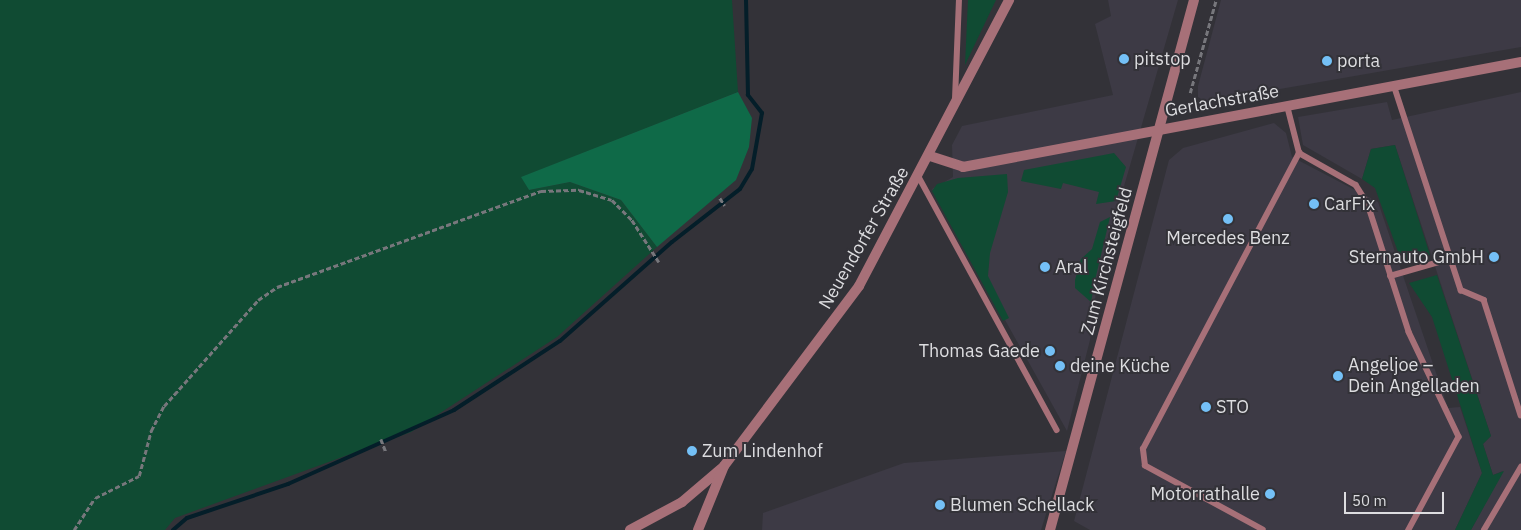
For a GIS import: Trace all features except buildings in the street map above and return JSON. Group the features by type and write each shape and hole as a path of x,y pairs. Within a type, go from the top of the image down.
{"street":[{"name":"Neuendorfer Straße","path":"698,530 724,466 860,286 920,177 1009,0"},
{"name":"Zum Kirchsteigfeld","path":"1050,530 1194,0"},
{"name":"Gerlachstraße","path":"930,156 963,167 1160,129 1395,88 1521,62"},
{"path":"630,530 682,502 724,466"}],"lane":[{"path":"955,109 953,49 958,0"},
{"path":"1395,88 1450,259 1462,290 1484,300 1521,414"},
{"path":"1263,530 1146,466 1144,449 1299,153 1287,106"},
{"path":"1299,153 1356,185 1368,204 1409,332 1459,437 1409,530"},
{"path":"920,177 1057,430"},
{"path":"1390,276 1450,259"},
{"path":"1484,530 1521,467"}],"path":[{"path":"1190,93 1216,0"},
{"path":"74,530 95,498 139,476 151,431 164,406 258,300 277,287 541,191 579,190 612,200 632,220 647,248 659,262"},
{"path":"720,198 725,206"},
{"path":"380,439 386,452"}],"shaded area":[{"path":"1108,0 1178,0 1098,276 1090,340 1067,431 932,189 953,177 952,145 962,126 1113,95 1095,24 1111,16"},
{"name":"porta","path":"1221,0 1521,0 1521,47 1206,102 1198,97 1198,86"},
{"path":"1521,92 1521,530 1471,530 1503,471 1493,475 1483,444 1491,436 1395,145 1371,149 1362,179 1303,145 1298,117 1387,102 1392,120"},
{"path":"1274,123 1286,133 1292,157 1378,202 1448,408 1460,407 1482,473 1455,530 1090,530 1074,521 1169,160 1183,148"},
{"path":"1066,451 1041,530 762,530 763,513 904,463"}],"green space":[{"path":"0,0 732,0 738,92 522,177 529,190 570,182 621,200 657,247 557,337 411,432 175,518 165,530 0,530"},
{"path":"968,0 996,0 965,65"},
{"path":"738,92 752,118 749,147 736,180 657,247 621,200 570,182 529,190 521,177"},
{"path":"1395,145 1430,255 1402,263 1375,188 1362,179 1371,149"},
{"path":"1114,153 1126,167 1116,201 1096,204 1099,192 1063,183 1061,189 1021,181 1024,170"},
{"path":"1007,174 1008,192 990,253 988,276 1009,318 1003,321 932,191 937,184 958,178"},
{"path":"1110,217 1091,302 1075,288 1075,280 1081,259 1092,249 1100,222"},
{"path":"1437,275 1491,436 1483,444 1493,475 1504,471 1471,530 1455,530 1482,473 1432,317 1409,283"}],"waterway":[{"path":"173,530 187,518 288,484 454,410 560,341 672,242 740,189 752,169 762,113 748,95 746,0"}],"place":[{"name":"pitstop","path":"1124,59"},
{"name":"porta","path":"1327,61"},
{"name":"CarFix","path":"1314,204"},
{"name":"Mercedes Benz","path":"1228,219"},
{"name":"Sternauto GmbH","path":"1494,257"},
{"name":"Aral","path":"1045,267"},
{"name":"Thomas Gaede","path":"1050,351"},
{"name":"deine Küche","path":"1060,366"},
{"name":"Angeljoe – Dein Angelladen","path":"1338,376"},
{"name":"STO","path":"1206,407"},
{"name":"Zum Lindenhof","path":"692,451"},
{"name":"Motorrathalle","path":"1270,494"},
{"name":"Blumen Schellack","path":"940,505"}]}
